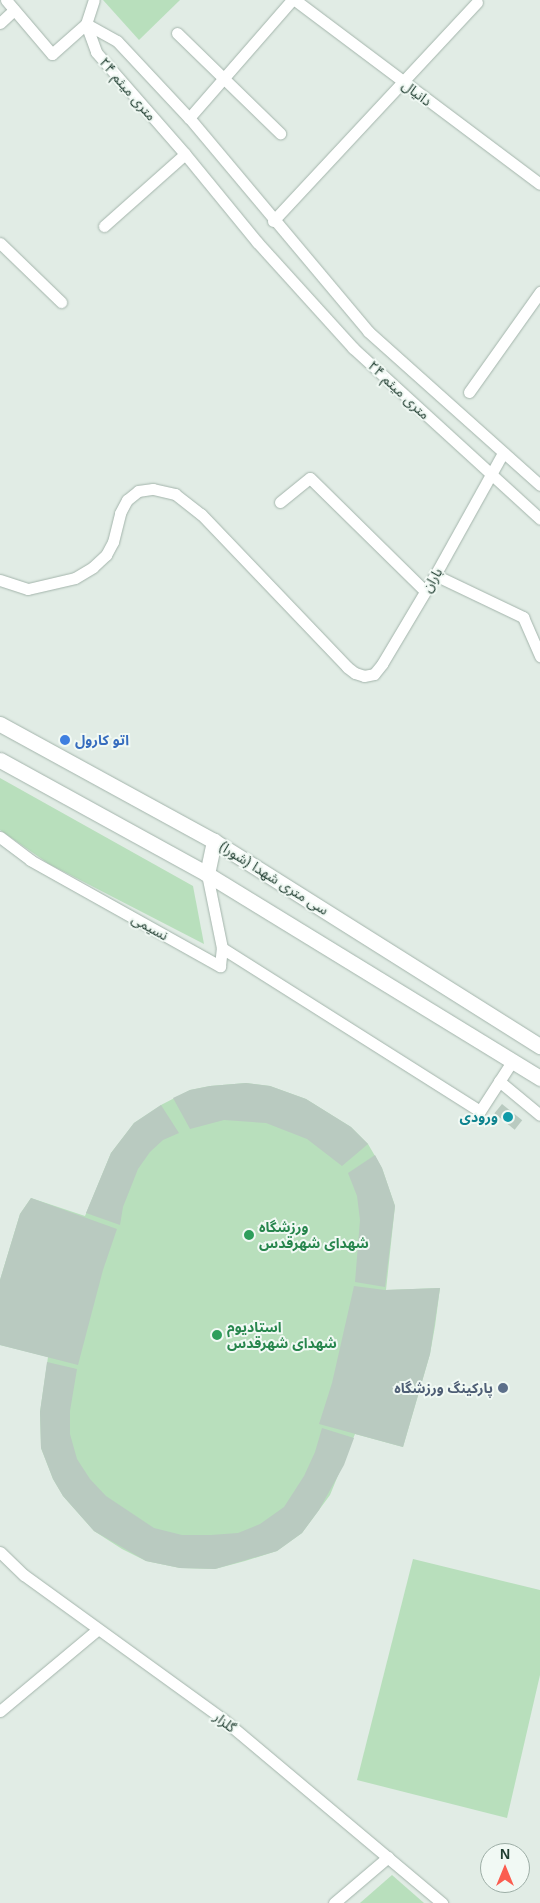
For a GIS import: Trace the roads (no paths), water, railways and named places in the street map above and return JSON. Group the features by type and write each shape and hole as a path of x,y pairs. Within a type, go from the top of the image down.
{"main road":[{"name":"سی متری شهدا (شورا)","path":"0,724 214,841 540,1046"},
{"path":"0,760 207,874 514,1060 540,1078"},
{"path":"207,874 214,841"}],"street":[{"path":"6,0 52,54 86,24 94,0"},
{"path":"188,118 294,0"},
{"name":"دانیال","path":"294,0 540,184"},
{"path":"273,222 477,2"},
{"path":"0,23 14,10"},
{"name":"۲۴ متری میثم","path":"86,24 117,41 188,118 273,222 368,331 540,485"},
{"name":"۲۴ متری میثم","path":"86,24 96,52 185,154 257,242 353,348 540,519"},
{"path":"177,33 280,133"},
{"path":"104,226 185,154"},
{"path":"0,243 61,302"},
{"path":"468,392 540,292"},
{"path":"353,348 368,331"},
{"name":"باران","path":"0,580 28,589 75,578 106,555 113,542 120,513 127,500 138,491 153,489 175,494 201,514 347,667 355,673 364,676 374,674 382,664 436,574 503,453"},
{"path":"280,502 310,478 425,591"},
{"path":"436,574 523,617 540,656"},
{"name":"نسیمی","path":"0,837 30,860 220,966 222,948"},
{"path":"207,874 222,948 480,1111 514,1060"},
{"path":"499,1081 540,1115"},
{"name":"گلزار","path":"0,1552 24,1575 97,1630 224,1720 442,1903"},
{"path":"0,1711 97,1630"},
{"path":"334,1903 388,1857"}],"place":[{"name":"اتو کارول","path":"65,740"},
{"name":"ورودی","path":"508,1117"},
{"name":"ورزشگاه شهدای شهرقدس","path":"249,1235"},
{"name":"استادیوم شهدای شهرقدس","path":"217,1335"},
{"name":"پارکینگ ورزشگاه","path":"503,1388"}]}
